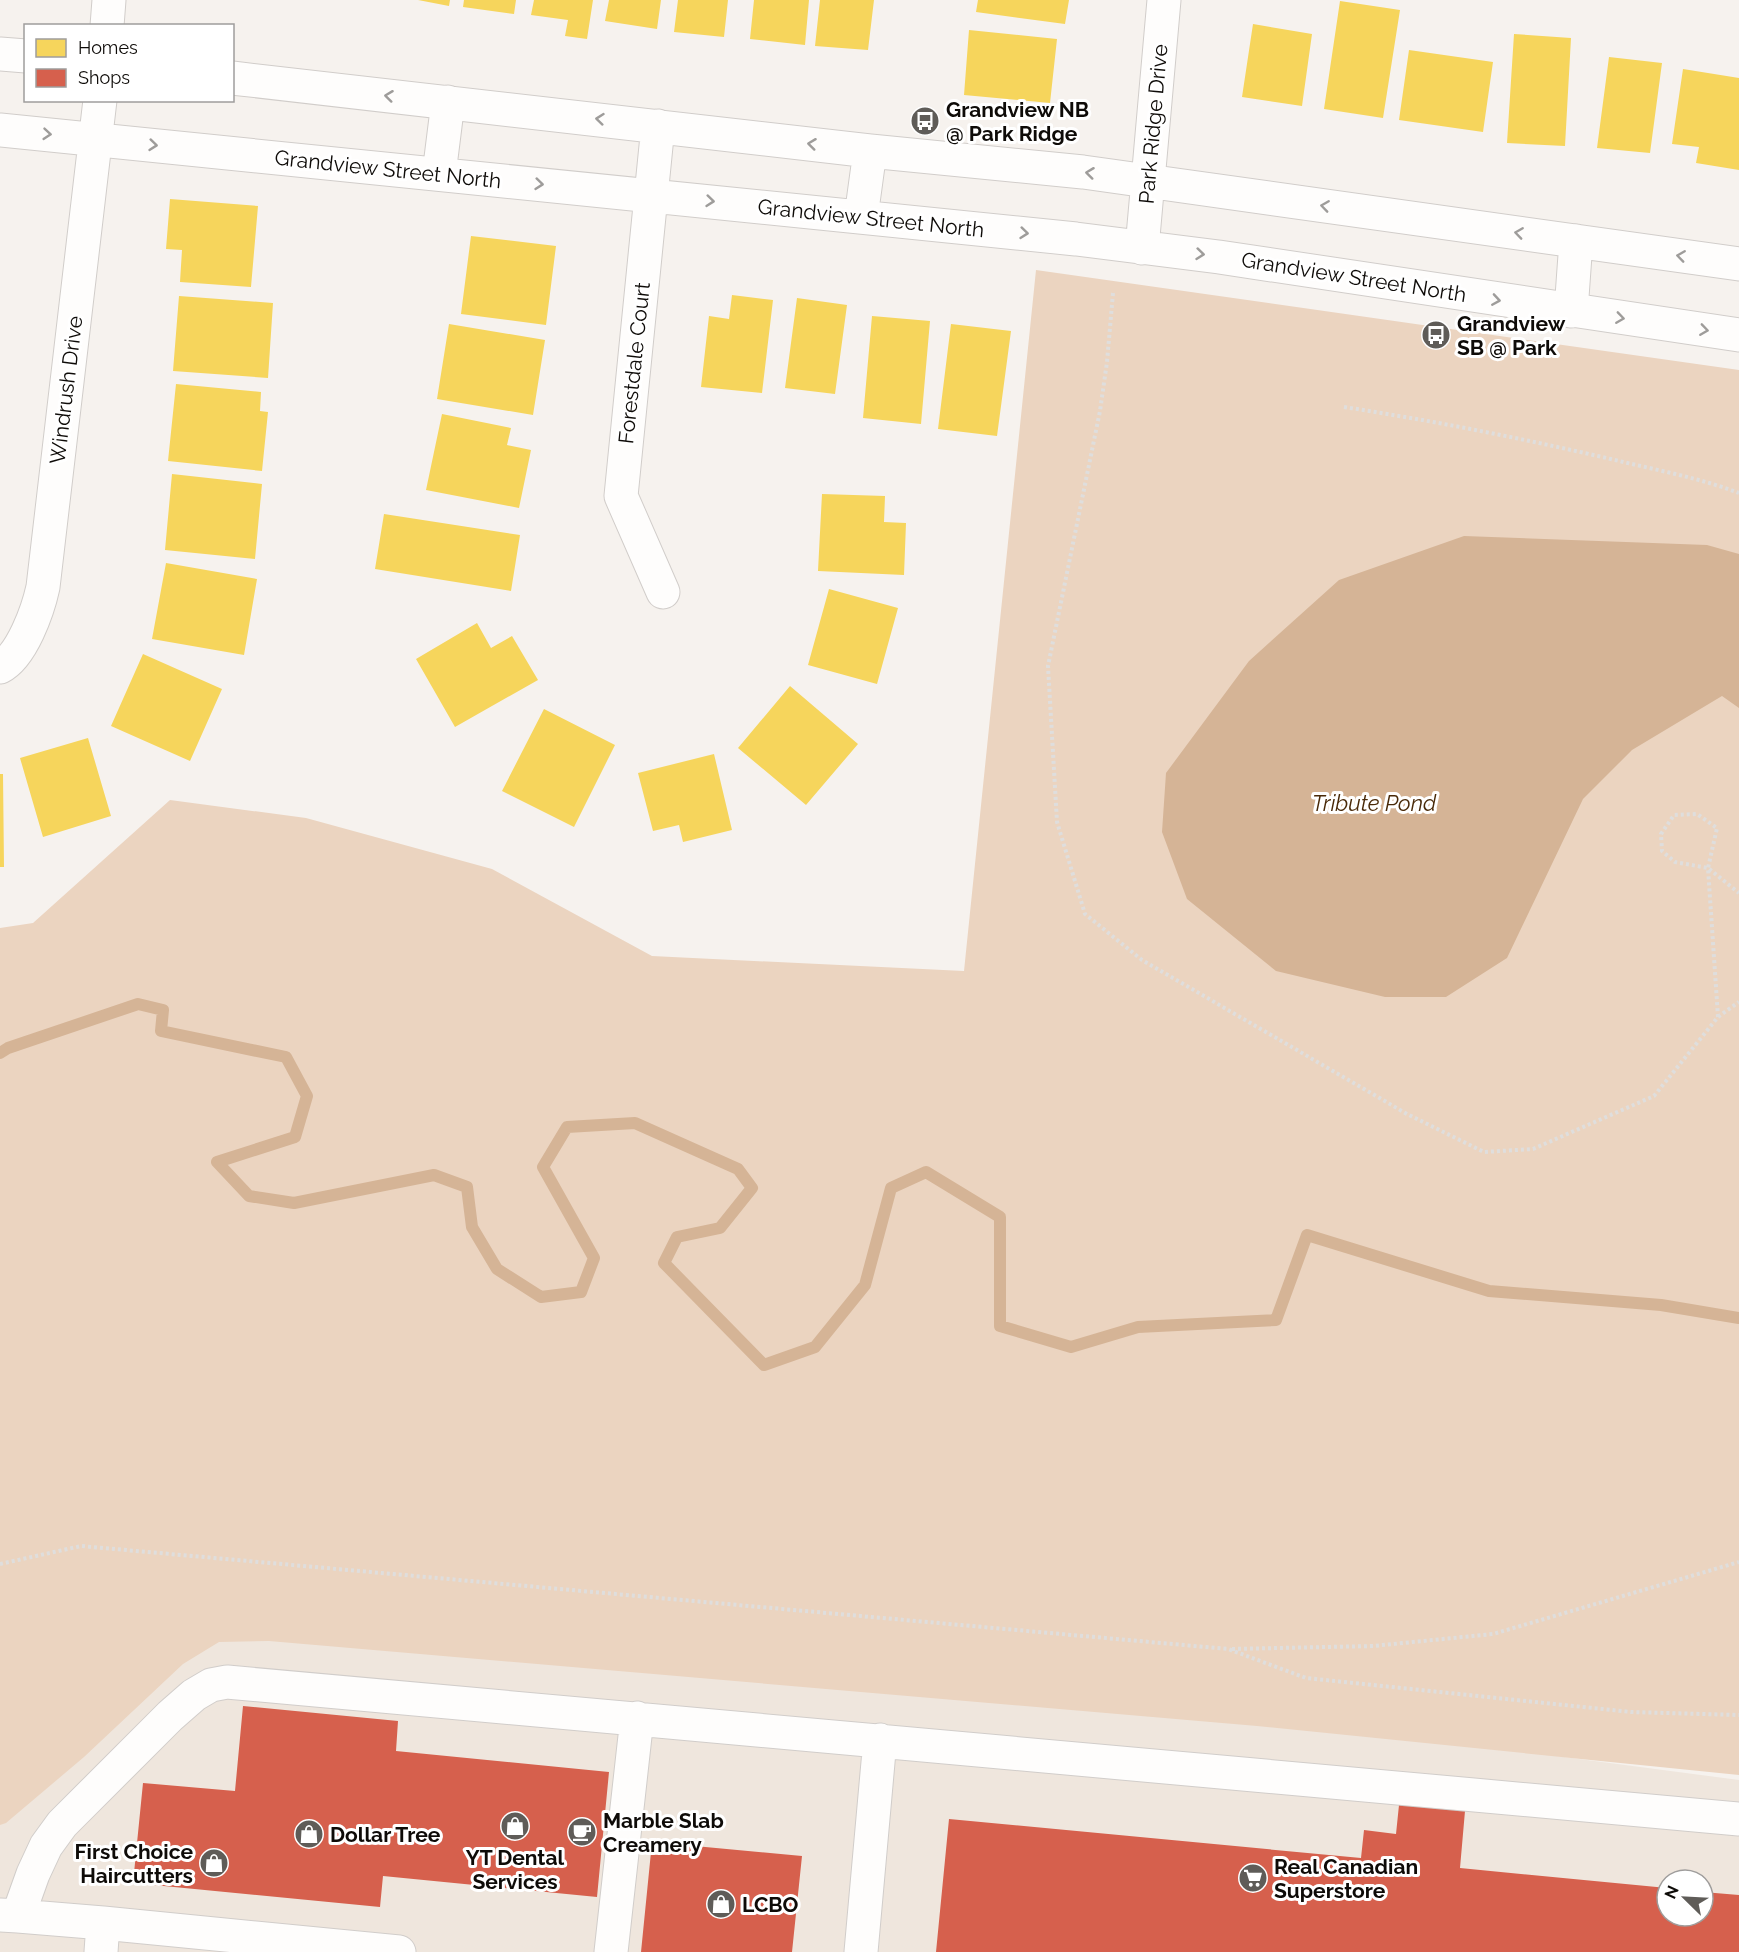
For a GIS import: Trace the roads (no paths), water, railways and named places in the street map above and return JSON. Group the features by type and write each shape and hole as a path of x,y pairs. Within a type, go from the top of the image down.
{"street":[{"path":"107,24 109,0"},
{"name":"Park Ridge Drive","path":"1142,248 1164,0"},
{"path":"0,54 24,56"},
{"path":"234,78 1148,181 1739,264"},
{"name":"Windrush Drive","path":"0,667 6,664 37,615 43,587 100,102"},
{"path":"439,174 448,102"},
{"name":"Forestdale Court","path":"658,126 621,496 663,592"},
{"name":"Grandview Street North","path":"0,130 1076,239 1219,256 1739,335"},
{"path":"861,217 870,151"},
{"path":"1572,311 1576,241"},
{"path":"399,1952 102,1938 9,1915 46,1846 62,1824 194,1695 212,1685 226,1682 1739,1819"},
{"path":"611,1952 637,1718"},
{"path":"861,1952 880,1740"}],"water":[{"name":"Tribute Pond","path":"1464,536 1707,545 1739,554 1739,708 1722,696 1632,750 1583,799 1507,958 1446,997 1385,997 1276,971 1187,899 1162,832 1166,773 1249,661 1339,580"}],"waterway":[{"path":"0,1053 8,1048 138,1004 163,1010 161,1031 286,1057 307,1096 295,1137 217,1162 249,1196 294,1203 434,1175 467,1187 472,1227 497,1269 541,1297 581,1292 594,1258 543,1167 567,1127 635,1123 738,1169 752,1188 720,1228 677,1237 664,1263 764,1365 815,1347 865,1285 891,1188 926,1172 1000,1217 1000,1326 1071,1347 1138,1327 1276,1320 1307,1235 1489,1291 1661,1305 1739,1318"}],"place":[{"name":"Grandview NB @ Park Ridge","path":"925,121"},
{"name":"Grandview SB @ Park","path":"1436,335"},
{"name":"YT Dental Services","path":"515,1826"},
{"name":"Marble Slab Creamery","path":"582,1832"},
{"name":"Dollar Tree","path":"309,1834"},
{"name":"First Choice Haircutters","path":"214,1863"},
{"name":"Real Canadian Superstore","path":"1253,1878"},
{"name":"LCBO","path":"721,1904"}]}
